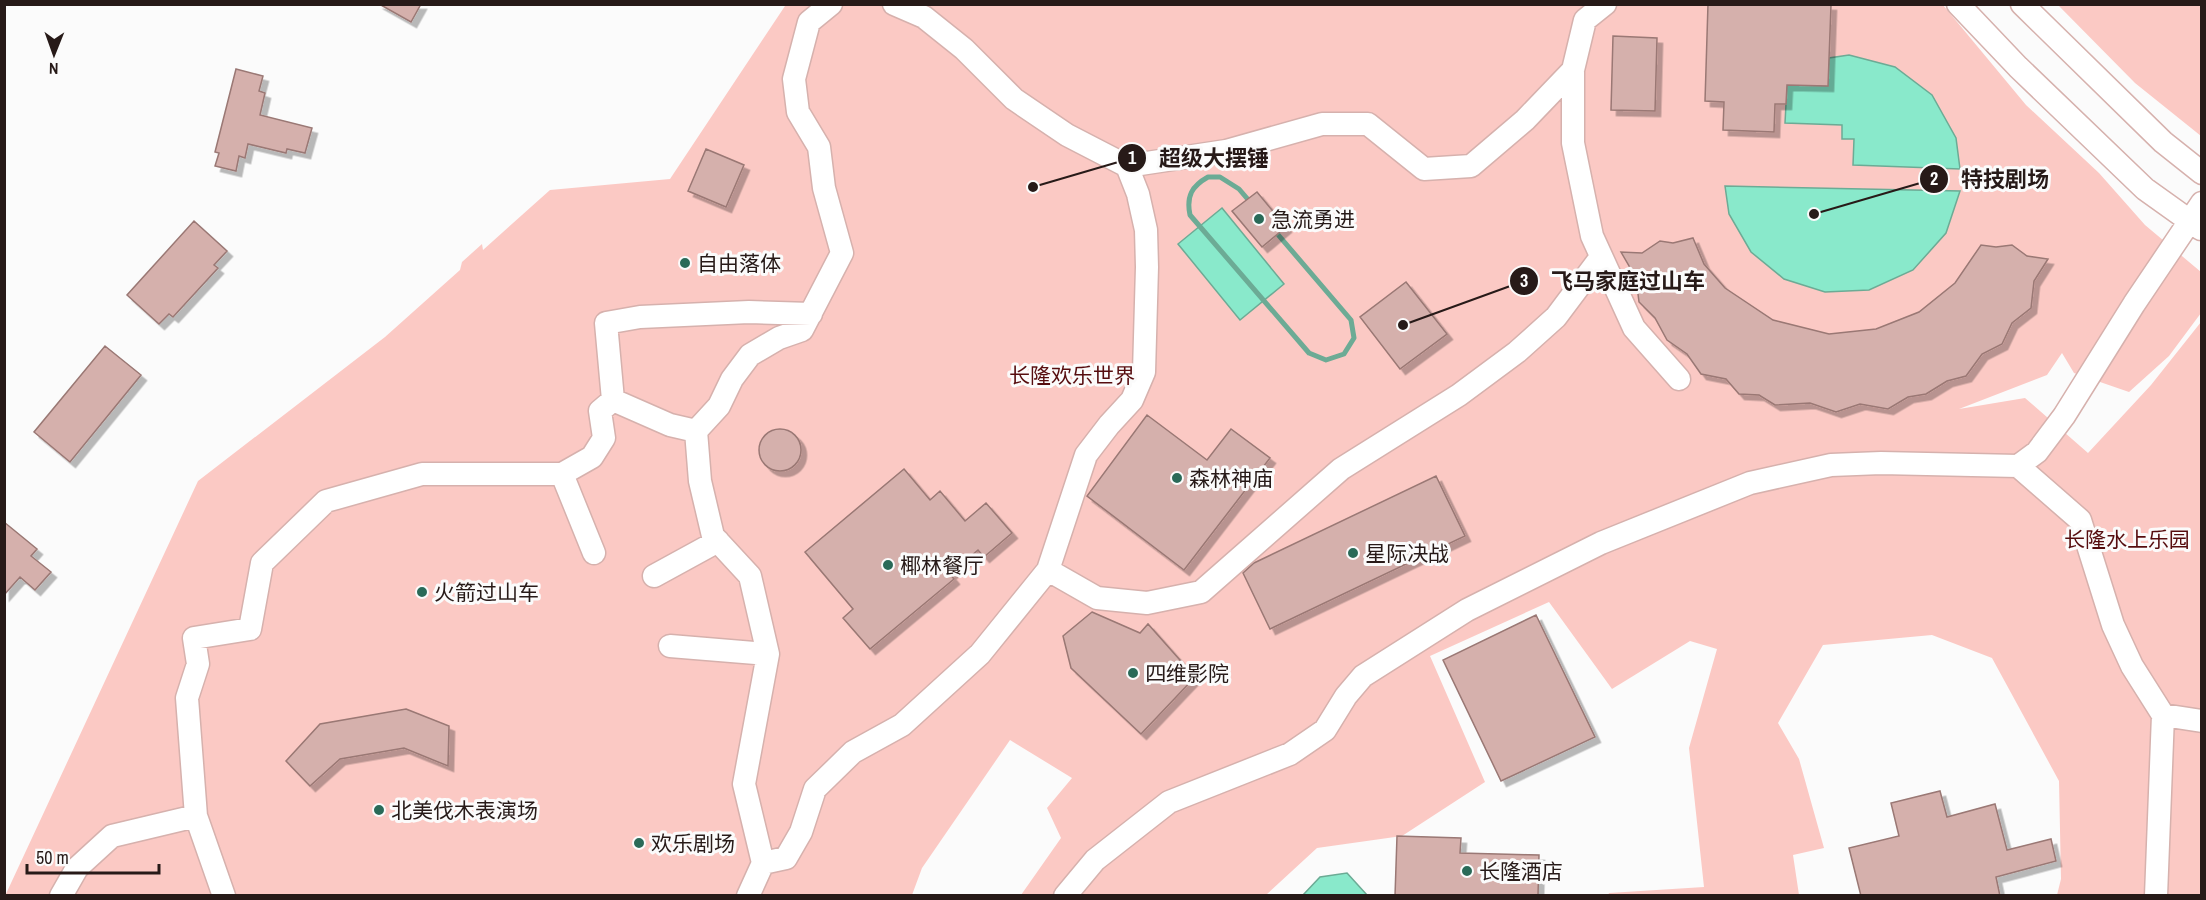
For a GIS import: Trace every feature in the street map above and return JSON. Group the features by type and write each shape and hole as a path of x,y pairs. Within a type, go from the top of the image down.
{"street":[{"path":"748,896 763,863 744,784 768,654 750,576 713,536 700,481 696,431 719,406 732,379 750,355 779,338 802,330 842,253 824,188 819,147 798,112 795,79 809,22 831,4"},
{"path":"894,4 924,16 964,49 1014,99 1067,135 1127,166 1226,151 1322,124 1368,124 1424,170 1471,166 1525,120 1573,70"},
{"path":"1605,4 1586,20 1573,70 1573,143 1592,236 1601,257 1634,328 1679,379"},
{"path":"1065,896 1095,860 1168,802 1290,754 1325,730 1346,696 1363,676 1467,610 1601,543 1750,483 1831,465 1881,463 2018,466 2037,452 2064,416 2197,218 2145,189 2018,67 1958,4"},
{"path":"2022,4 2154,134 2202,174"},
{"path":"763,863 786,858 801,832 815,789 853,752 902,725 980,654 1048,570 1086,456 1109,425 1132,400 1144,372 1146,230 1138,194 1127,166"},
{"path":"1048,570 1097,598 1147,603 1201,592 1341,469 1450,401 1517,352 1556,317 1601,257"},
{"path":"613,400 606,323 640,317 749,312 811,314"},
{"path":"613,400 670,425 696,431"},
{"path":"224,896 196,816 187,698 198,664 194,638 250,629 262,563 326,501 422,474 562,474 592,457 604,438 600,411 613,400"},
{"path":"2018,466 2080,520 2113,625 2132,666 2163,715 2156,896"},
{"path":"562,474 594,553"},
{"path":"654,576 718,541"},
{"path":"670,646 768,654"},
{"path":"2163,715 2202,721"},
{"path":"61,896 77,868 112,836 196,816"}],"green space":[{"name":"长隆欢乐世界","path":"1943,5 2026,105 2099,173 2145,225 2201,272 2201,313 2169,356 2129,392 2074,373 2062,353 2047,375 1959,409 2025,398 2088,453 2151,385 2201,322 2201,895 2057,895 2061,879 2059,781 1992,658 1932,635 1823,645 1778,723 1799,759 1824,848 1793,855 1799,895 1608,895 1609,893 1704,887 1689,748 1717,649 1690,641 1612,689 1549,602 1430,656 1485,782 1402,836 1317,848 1266,895 1021,895 1061,838 1047,808 1072,778 1010,740 922,868 912,895 5,896 198,481 385,337 460,270 462,262 482,244 483,250 550,190 670,179 785,6"},
{"path":"2058,5 2201,5 2201,136 2135,83"}],"shaded area":[{"path":"1849,55 1895,67 1932,95 1956,138 1960,169 1853,165 1854,139 1842,139 1842,125 1785,123 1787,85 1828,86 1829,58"},
{"path":"1725,186 1960,191 1946,233 1913,270 1869,290 1825,292 1784,279 1751,252 1729,214"},
{"path":"1222,208 1284,284 1240,320 1178,244"},
{"path":"1347,873 1367,895 1303,895 1320,877"}],"building":[{"path":"379,4 421,4 411,22"},
{"path":"1708,4 1831,5 1828,86 1787,85 1786,104 1775,104 1774,132 1723,130 1724,102 1705,101"},
{"path":"1613,36 1657,38 1655,111 1611,110"},
{"path":"236,69 263,76 259,91 265,93 260,115 312,128 305,153 287,149 286,153 248,144 245,158 239,156 236,171 215,166 219,153 215,152"},
{"path":"706,149 744,165 726,207 688,191"},
{"name":"急流勇进","path":"1257,192 1286,227 1262,247 1232,211"},
{"path":"194,221 227,251 214,265 218,268 173,317 169,314 159,324 127,295"},
{"path":"1693,238 1704,264 1725,288 1773,320 1829,334 1876,329 1919,312 1955,283 1981,245 1996,247 2012,245 2027,256 2048,259 2034,281 2031,308 2012,323 2002,344 1982,354 1966,376 1947,381 1926,394 1908,397 1888,409 1860,404 1836,412 1810,403 1775,405 1759,395 1739,394 1726,379 1701,374 1687,354 1667,340 1655,318 1639,302 1636,278 1621,252 1642,253 1660,241 1673,243"},
{"path":"1406,282 1447,334 1400,369 1360,317"},
{"path":"105,346 141,375 70,462 34,432"},
{"name":"森林神庙","path":"1147,415 1207,460 1231,429 1270,458 1184,570 1087,496"},
{"path":"780,429 795,435 801,450 795,465 780,471 765,465 759,450 765,435"},
{"name":"椰林餐厅","path":"904,469 930,500 940,491 965,521 986,503 1012,533 984,557 978,550 950,574 954,579 870,649 843,618 853,609 805,552"},
{"name":"星际决战","path":"1436,476 1465,536 1270,629 1243,573 1254,563"},
{"path":"4,522 37,549 31,556 51,572 35,590 20,577 4,595"},
{"name":"四维影院","path":"1092,612 1140,633 1148,624 1195,677 1141,734 1071,668 1063,636"},
{"path":"1536,615 1595,737 1501,781 1443,660"},
{"path":"406,709 449,726 448,766 404,748 340,759 310,786 286,761 320,724"},
{"path":"1940,791 1947,817 1995,804 2007,850 2051,839 2056,861 1996,877 2000,896 1861,896 1849,848 1899,836 1891,803"},
{"name":"长隆酒店","path":"1397,836 1461,838 1460,853 1539,855 1538,896 1395,896"}],"waterway":[{"path":"1208,177 1220,177 1239,189 1351,320 1354,338 1344,354 1326,360 1309,353 1190,215 1189,202 1192,192 1208,177"}],"place":[{"name":"超级大摆锤","path":"1033,187"},
{"name":"特技剧场","path":"1814,214"},
{"name":"急流勇进","path":"1259,219"},
{"name":"自由落体","path":"685,263"},
{"name":"飞马家庭过山车","path":"1403,325"},
{"name":"森林神庙","path":"1177,478"},
{"name":"星际决战","path":"1353,553"},
{"name":"椰林餐厅","path":"888,565"},
{"name":"火箭过山车","path":"422,592"},
{"name":"四维影院","path":"1133,673"},
{"name":"北美伐木表演场","path":"379,810"},
{"name":"欢乐剧场","path":"639,843"},
{"name":"长隆酒店","path":"1467,871"}],"park label":[{"name":"长隆水上乐园","path":"2127,539"}]}
